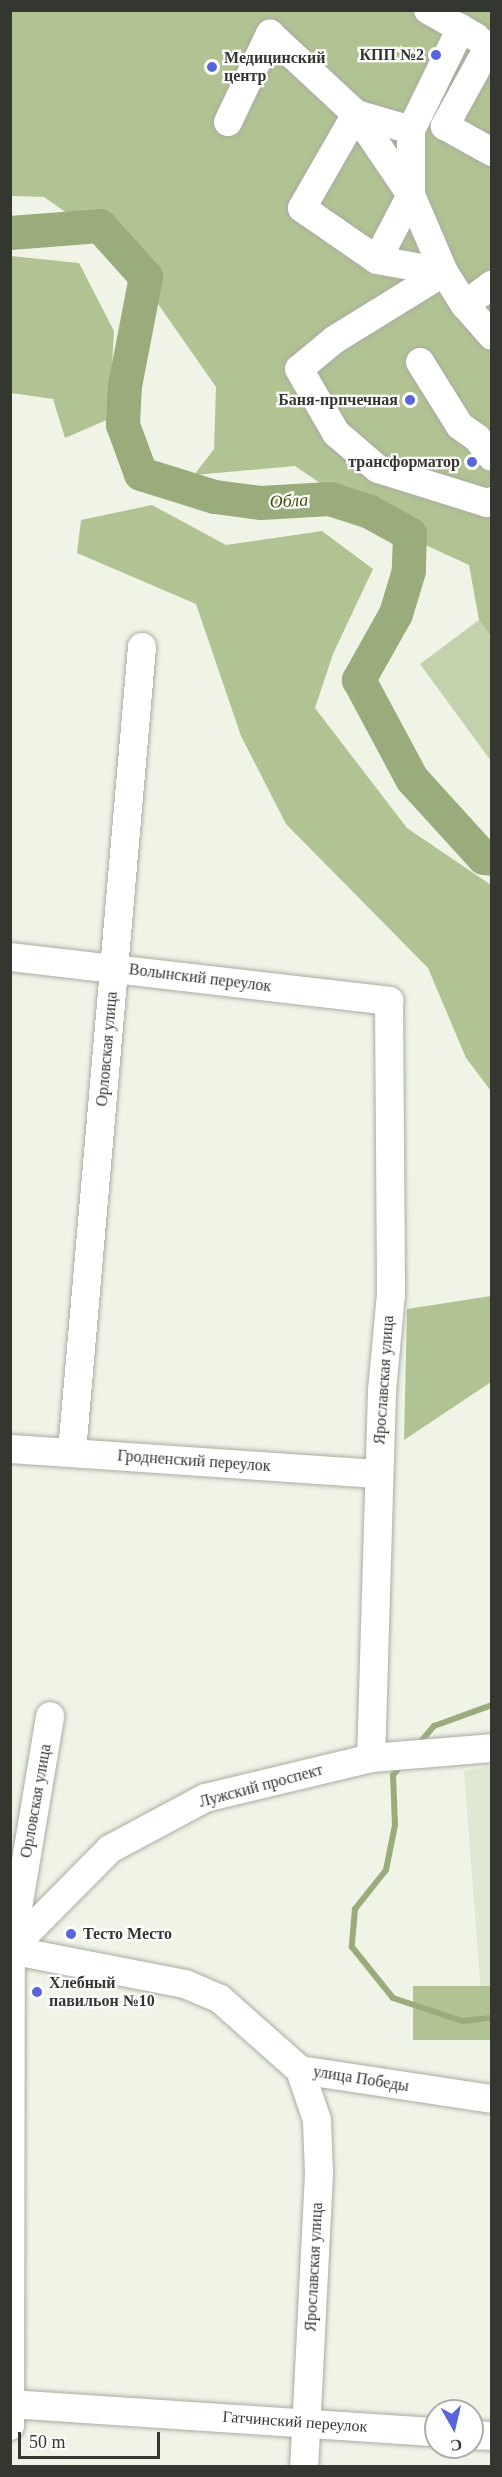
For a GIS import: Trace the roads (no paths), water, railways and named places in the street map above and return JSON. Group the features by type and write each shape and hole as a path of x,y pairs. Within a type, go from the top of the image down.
{"street":[{"path":"428,10 491,45 446,126 492,152"},
{"path":"377,260 411,195 411,130 440,63 461,28"},
{"path":"228,122 270,34 357,114 411,195 444,272 465,305 492,336"},
{"path":"357,114 411,130"},
{"path":"357,114 302,208 377,260 444,272"},
{"path":"444,272 334,340 299,369 336,433 378,468 490,498"},
{"path":"465,305 492,285"},
{"path":"420,362 460,426 477,438 492,458"},
{"name":"Орловская улица","path":"72,1452 142,646"},
{"name":"Волынский переулок","path":"10,957 389,1001"},
{"name":"Ярославская улица","path":"371,1758 378,1474 391,1294 389,1001"},
{"name":"Гродненский переулок","path":"10,1449 378,1474"},
{"name":"Орловская улица","path":"11,2411 10,1950 50,1716"},
{"name":"Лужский проспект","path":"10,1950 110,1849 205,1798 371,1758 492,1748"},
{"name":"улица Победы","path":"10,1950 185,1984 220,2000 300,2070 492,2099"},
{"name":"Ярославская улица","path":"300,2070 317,2120 319,2174 304,2466"},
{"name":"Гатчинский переулок","path":"11,2411 307,2423 424,2431"}],"waterway":[{"name":"Обла","path":"10,233 100,226 146,277 125,386 123,425 141,474 215,497 261,503 330,499 368,511 410,534 409,571 396,614 359,680 412,779 484,858 492,859"},
{"path":"418,1745 434,1726 492,1705"},
{"path":"402,1764 393,1775 395,1825 386,1870 355,1909 352,1947 393,1998 462,2021 492,2018"}],"place":[{"name":"КПП №2","path":"436,55"},
{"name":"Медицинский центр","path":"212,67"},
{"name":"Баня-прпчечная","path":"410,400"},
{"name":"трансформатор","path":"472,462"},
{"name":"Тесто Место","path":"71,1934"},
{"name":"Хлебный павильон №10","path":"37,1992"}]}
